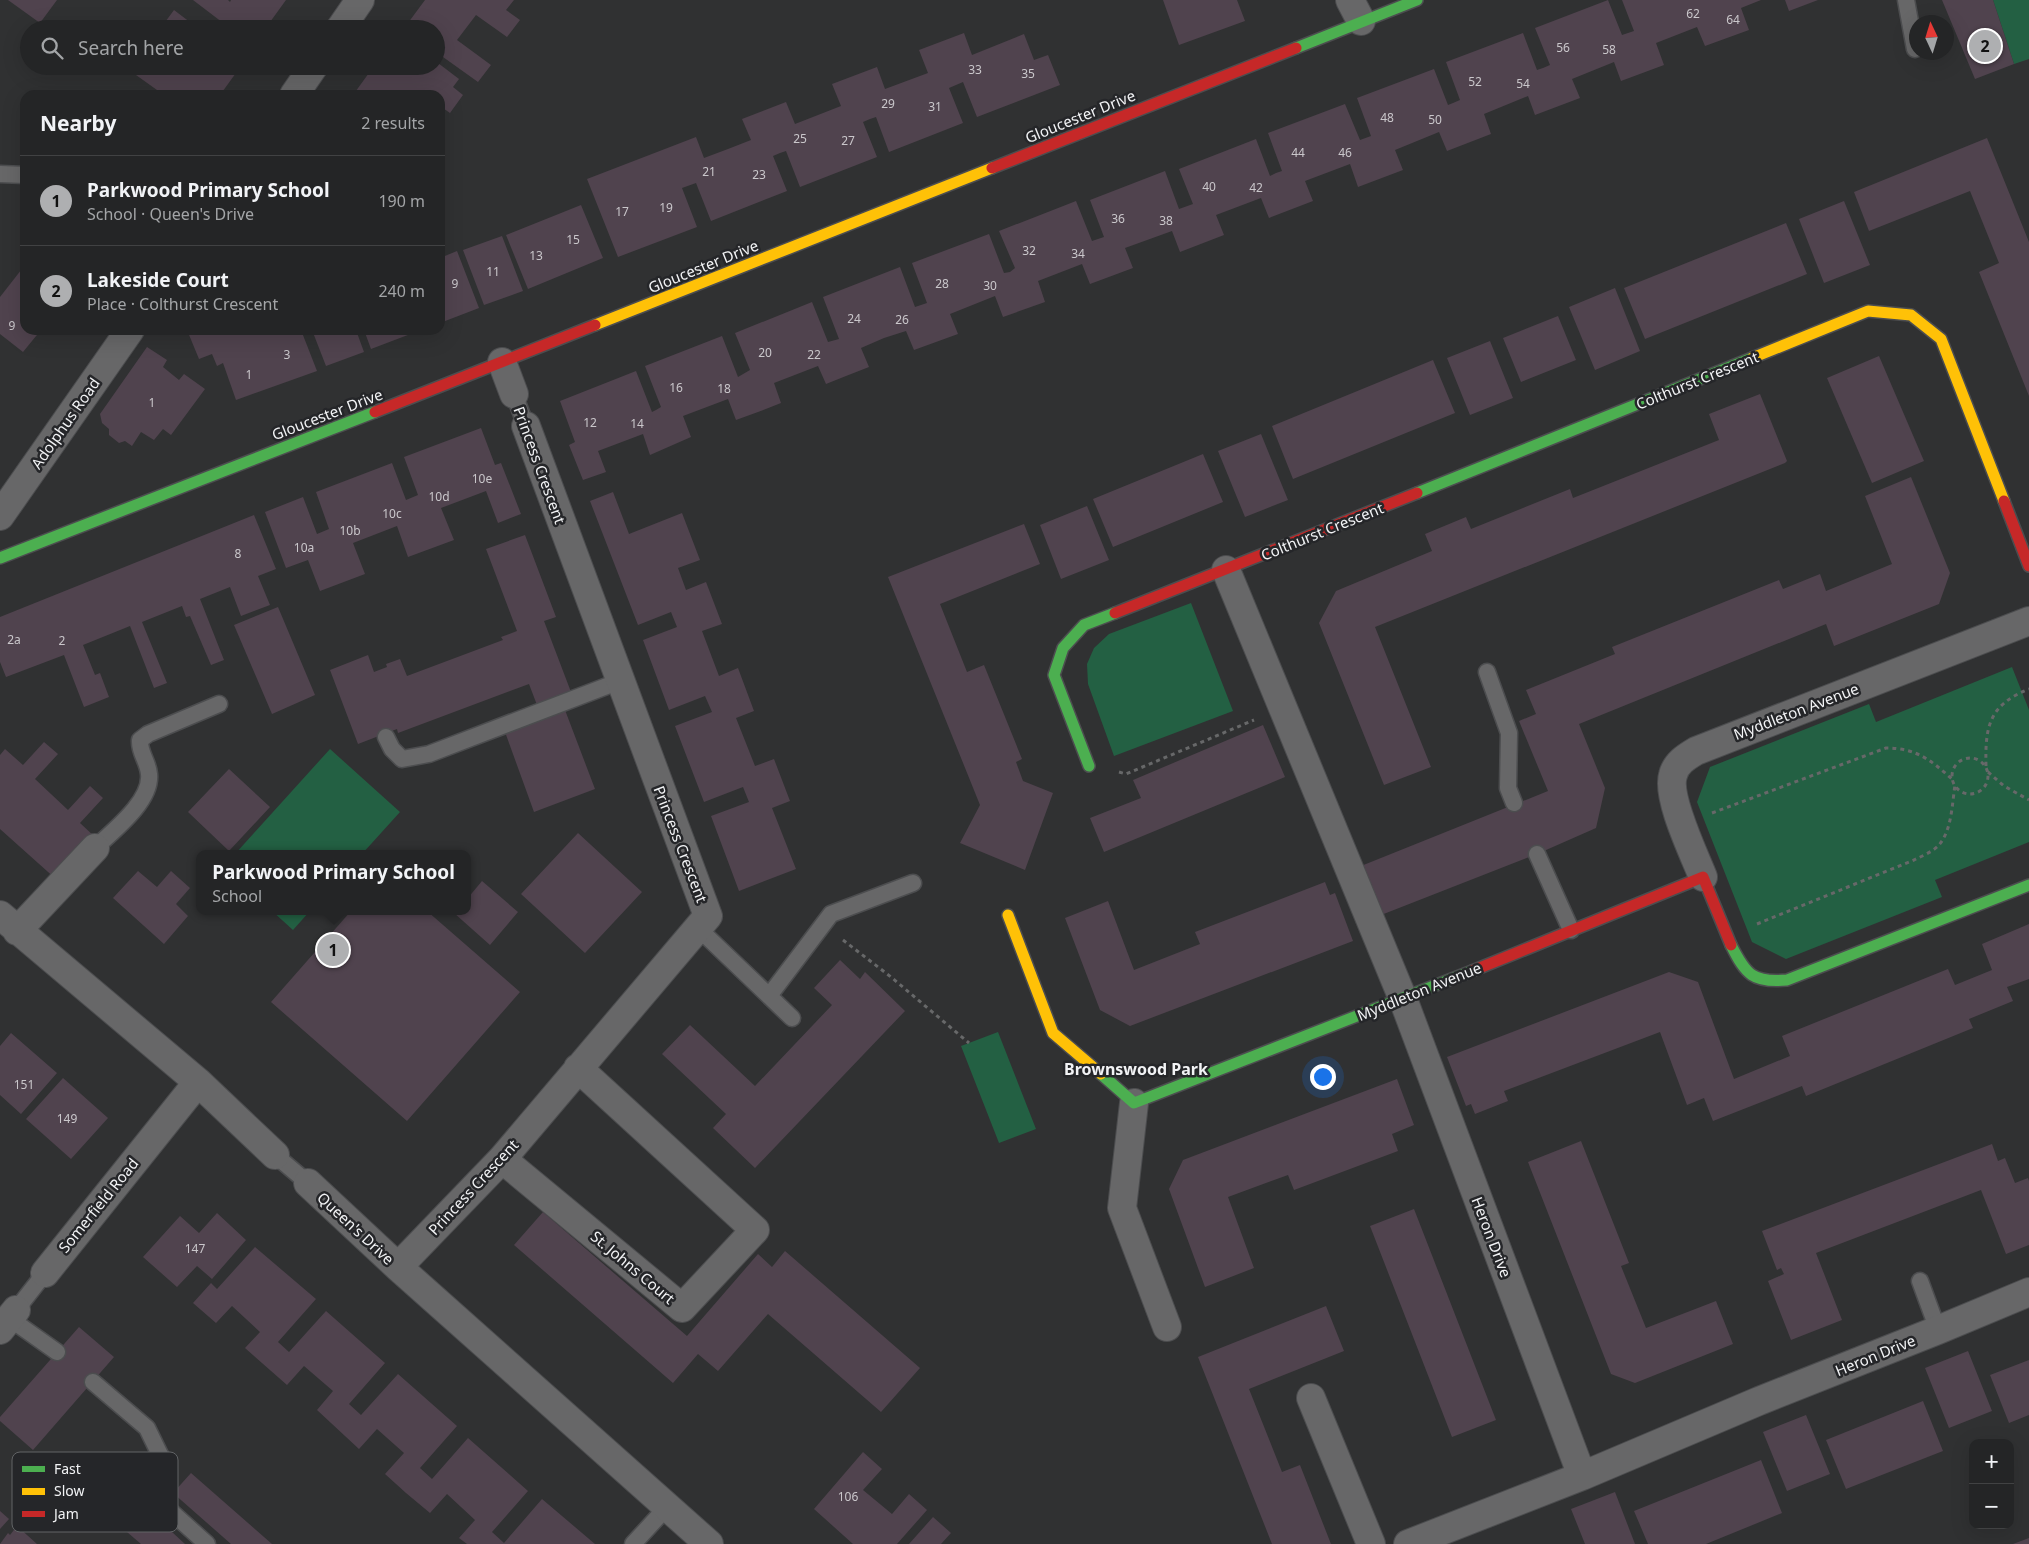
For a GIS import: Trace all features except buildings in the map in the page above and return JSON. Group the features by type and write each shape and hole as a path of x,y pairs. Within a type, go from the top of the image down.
{"street":[{"path":"346,20 360,0"},
{"name":"Gloucester Drive","path":"0,558 502,362 1356,11 1417,0"},
{"path":"297,90 308,75"},
{"name":"Colthurst Crescent","path":"1089,766 1054,675 1063,648 1084,624 1226,570 1868,311 1911,315 1940,339 2029,566"},
{"name":"Adolphus Road","path":"0,516 127,335"},
{"name":"Princess Crescent","path":"502,362 514,394"},
{"name":"Princess Crescent","path":"398,1267 502,1158 708,916 526,426"},
{"path":"1226,570 1403,999"},
{"name":"Myddleton Avenue","path":"2029,621 1696,751 1681,760 1673,774 1672,788 1674,802 1735,954 1744,969 1755,978 1768,982 1787,980 2029,884"},
{"path":"9,923 95,848"},
{"name":"Myddleton Avenue","path":"1134,1103 1403,999 1703,877"},
{"path":"1008,915 1053,1033 1134,1103 1122,1208 1167,1327"},
{"name":"Queen's Drive","path":"9,923 198,1082 275,1155"},
{"name":"Heron Drive","path":"1403,999 1582,1476"},
{"name":"St. Johns Court","path":"502,1158 682,1308 755,1230 578,1068"},
{"name":"Somerfield Road","path":"45,1274 198,1082"},
{"name":"Queen's Drive","path":"308,1182 398,1267 709,1544"},
{"name":"Heron Drive","path":"1408,1544 1582,1476 1759,1401 2029,1292"},
{"path":"1311,1398 1371,1544"}],"lane":[{"path":"1906,0 1909,16"},
{"path":"0,174 20,176"},
{"name":"Princess Crescent","path":"514,394 526,426"},
{"path":"1487,672 1509,733 1508,788 1514,803"},
{"path":"386,737 392,749 402,759 429,754 620,681"},
{"path":"95,848 127,818 149,785 147,764 139,749 140,740 148,734 219,704"},
{"path":"1537,854 1571,930"},
{"path":"769,996 831,914 913,882"},
{"path":"698,928 792,1018"},
{"name":"Queen's Drive","path":"275,1155 308,1182"},
{"name":"Somerfield Road","path":"8,1319 45,1274"},
{"path":"1920,1281 1938,1330"},
{"path":"8,1319 57,1352"},
{"path":"93,1382 148,1428 159,1452"},
{"path":"633,1544 667,1507"},
{"path":"178,1518 207,1544"}],"path":[{"path":"1683,825 1886,748 1903,748 1922,755 1952,780 1963,792 1974,793 1980,791 1987,782 1987,729 1994,712 2029,689"},
{"path":"1089,766 1126,774 1283,708"},
{"path":"1952,780 1954,768 1962,760 1978,759 1986,766"},
{"path":"1988,772 2004,786 2029,800"},
{"path":"1728,936 1927,854 1938,846 1944,837 1950,819 1955,785"},
{"path":"823,924 969,1043"}],"green space":[{"path":"1993,0 2029,0 2029,59 2014,64"},
{"path":"1191,603 1233,711 1114,756 1088,684 1087,664 1094,648 1109,634"},
{"path":"2012,667 2029,710 2029,842 1935,880 1942,897 1786,959 1752,942 1697,802 1710,767 1869,704 1876,722"},
{"path":"330,749 400,812 366,850 239,850"},
{"path":"276,915 306,915 293,930"},
{"path":"998,1032 1036,1129 999,1143 961,1046"}],"traffic: fast":[{"path":"1296,48 1417,0"},
{"path":"1417,493 1752,358"},
{"path":"0,558 375,412"},
{"path":"1089,766 1054,675 1063,648 1084,625 1115,613"},
{"path":"1731,945 1741,964 1752,975 1766,980 1787,980 2029,885"},
{"path":"1101,1074 1134,1103 1472,971"}],"traffic: slow":[{"path":"595,325 992,168"},
{"path":"1752,358 1868,311 1911,315 1941,339 2004,501"},
{"path":"1008,915 1053,1033 1101,1074"}],"traffic: jam":[{"path":"992,168 1296,48"},
{"path":"375,412 595,325"},
{"path":"1115,613 1417,493"},
{"path":"2004,501 2029,566"},
{"path":"1472,971 1703,877 1731,945"}],"place":[{"name":"Lakeside Court","path":"1985,46"},
{"name":"Parkwood Primary School","path":"333,950"}],"district":[{"name":"Brownswood Park","path":"1136,1069"}]}
